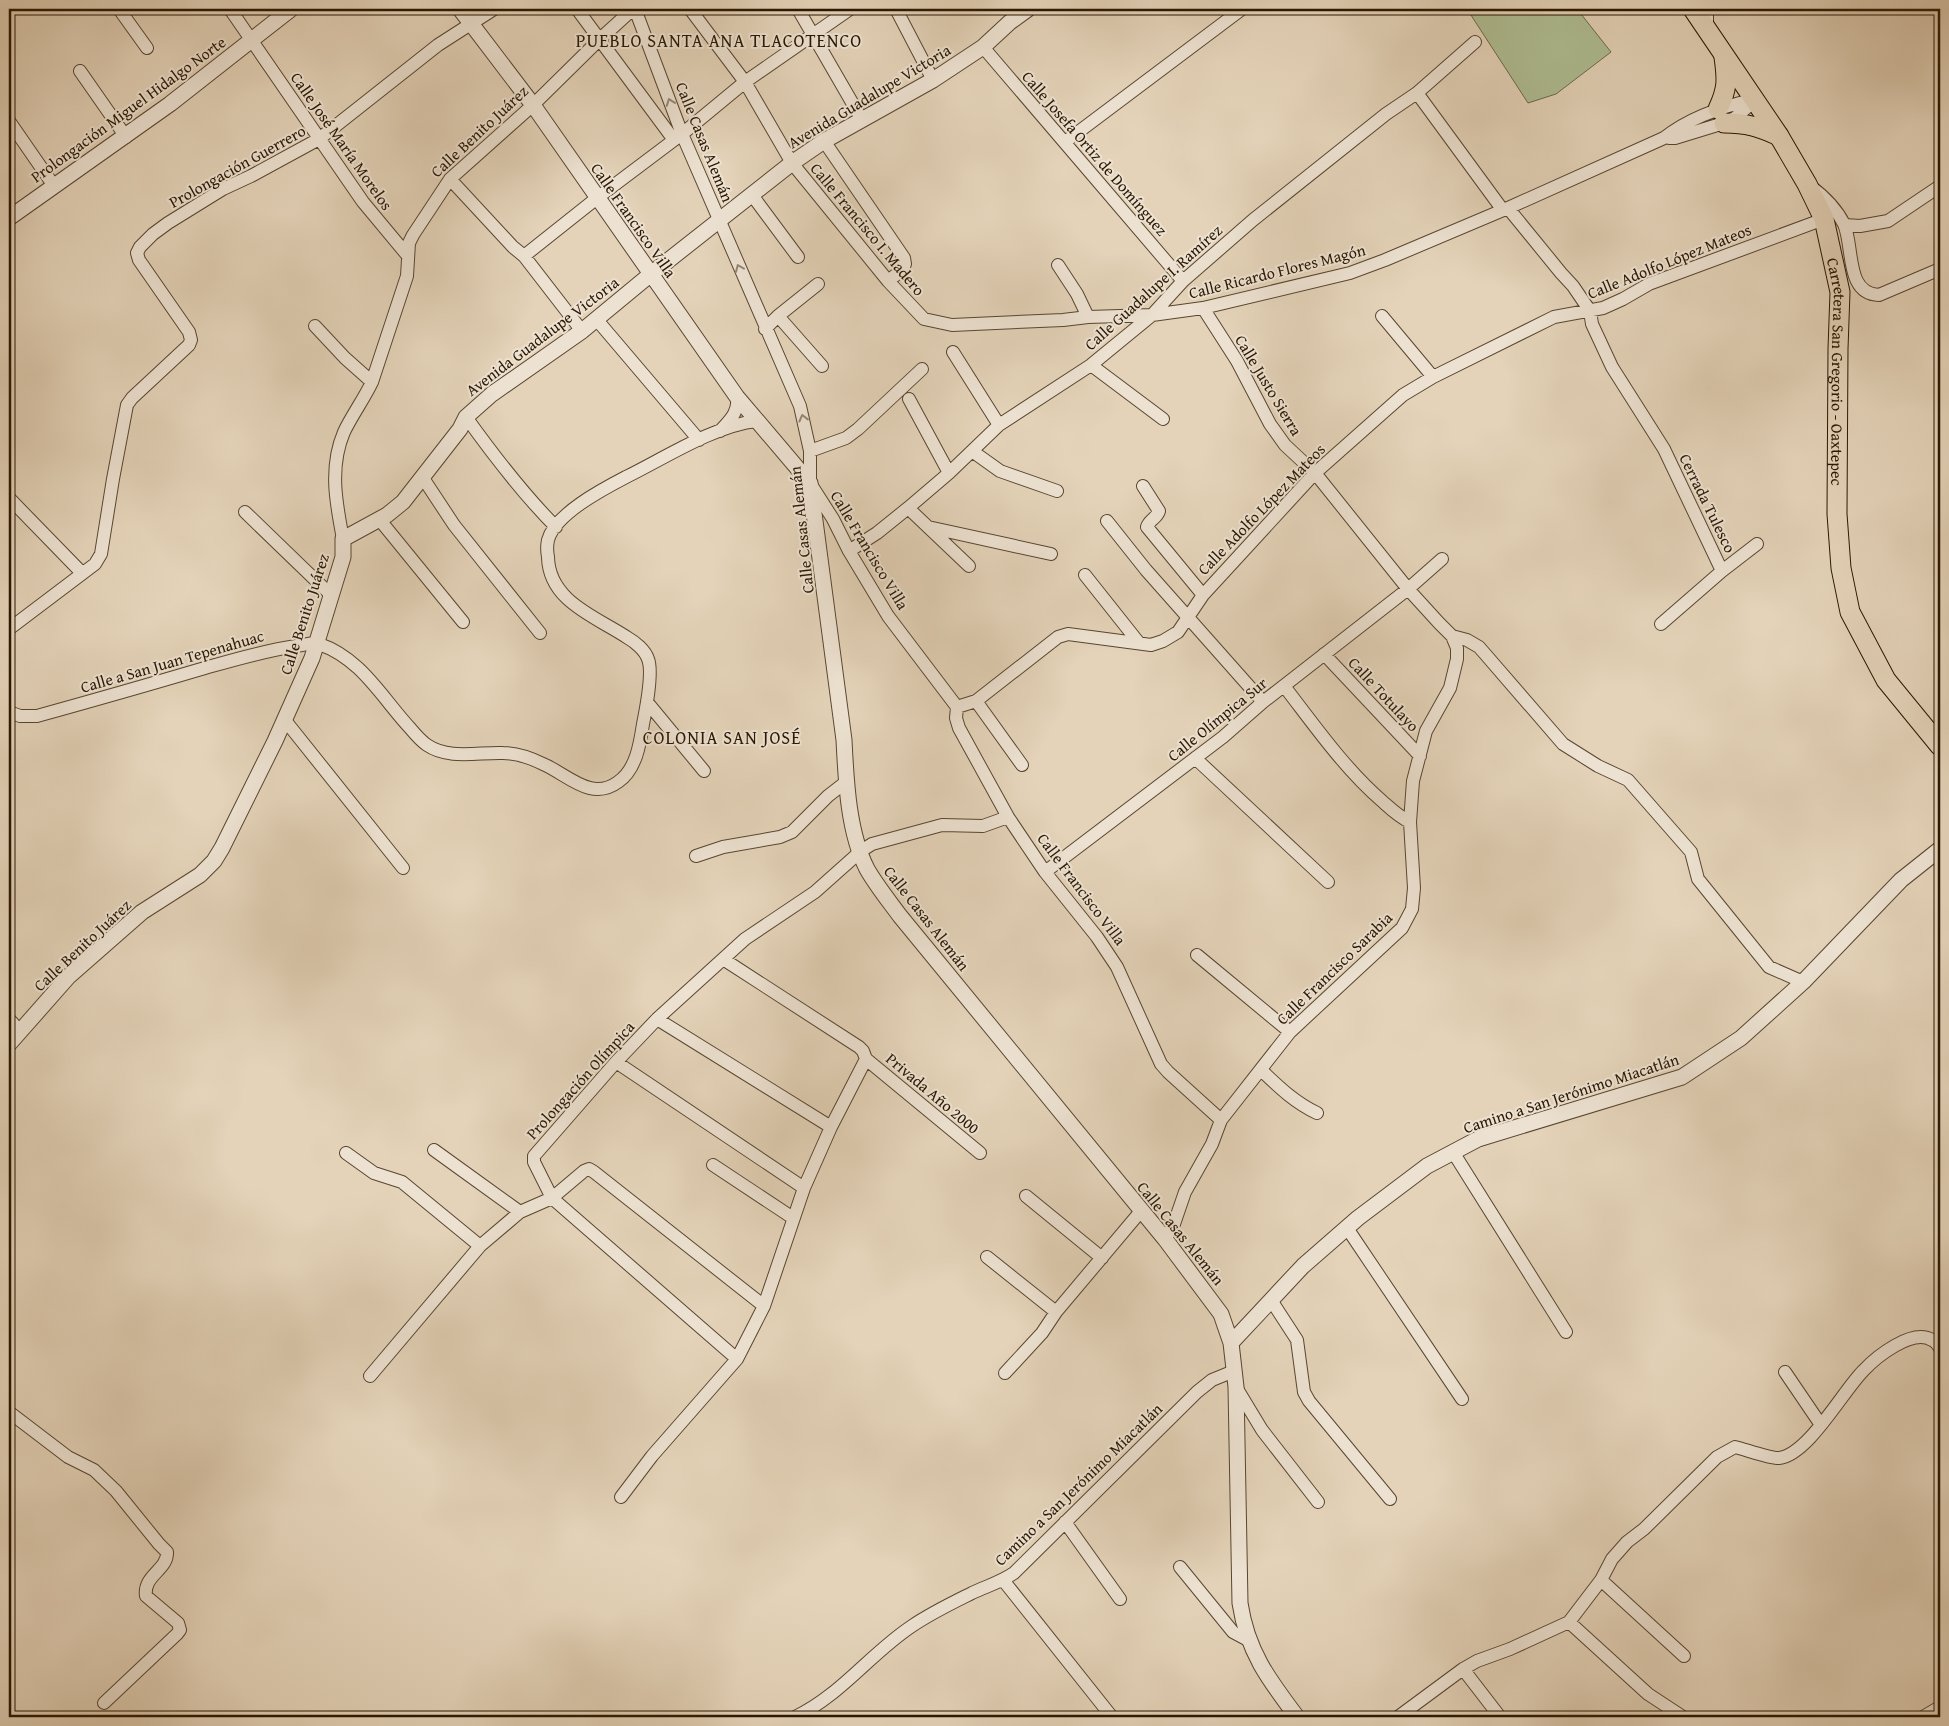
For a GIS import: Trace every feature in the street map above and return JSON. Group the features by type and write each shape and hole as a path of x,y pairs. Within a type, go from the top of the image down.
{"main road":[{"name":"Carretera San Gregorio - Oaxtepec","path":"1693,9 1779,136 1824,218 1840,292 1837,514 1841,568 1850,612 1886,680 1940,746"},
{"path":"1724,53 1727,79 1721,116 1756,126 1779,136"}],"street":[{"path":"119,9 147,48"},
{"name":"Calle José María Morelos","path":"230,9 363,202 408,256"},
{"name":"Prolongación Miguel Hidalgo Norte","path":"9,218 126,136 252,41 291,9"},
{"name":"Calle Francisco Villa","path":"460,9 533,105 738,397 810,483 833,519 888,616 957,707 956,718 959,728 1008,817 1045,872 1117,967 1161,1064 1222,1120"},
{"name":"Prolongación Guerrero","path":"82,573 95,564 102,554 113,479 128,405 132,398 189,345 191,340 189,332 139,260 137,254 140,246 153,234 202,201 319,139 431,50 494,9"},
{"path":"577,9 678,137"},
{"name":"Calle Benito Juárez","path":"9,1044 19,1030 69,976 142,912 183,887 208,868 222,848 309,665 332,596 342,558 343,539 334,475 336,460 344,433 365,398 372,382 407,276 409,243 450,178 533,105 600,39 634,9"},
{"name":"Calle Casas Alemán","path":"634,9 678,137 719,221 800,406 810,452 810,483 844,740 846,782 860,851 867,868 900,916 1165,1239 1221,1314 1231,1343 1236,1387 1240,1603 1248,1640 1266,1675 1297,1717"},
{"name":"Calle Francisco I. Madero","path":"690,9 745,82 792,163 888,281 924,319"},
{"path":"798,9 862,118"},
{"path":"524,256 678,137 745,82 850,9"},
{"path":"896,9 933,80"},
{"name":"Avenida Guadalupe Victoria","path":"343,539 379,519 403,502 423,478 466,417 492,394 582,332 651,274 792,163 862,118 933,80 983,47 1010,22 1028,9"},
{"path":"1064,142 1242,9"},
{"path":"1707,9 1707,29"},
{"name":"Calle Guadalupe I. Ramírez","path":"849,550 878,533 908,508 949,473 999,425 1091,365 1152,315 1183,281 1261,213 1386,114 1417,93 1475,42"},
{"name":"Calle Josefa Ortiz de Domínguez","path":"983,47 1183,281"},
{"path":"80,71 126,136"},
{"path":"1417,93 1505,208 1573,286 1590,311"},
{"name":"Calle Ricardo Flores Magón","path":"924,319 952,325 1152,315 1203,308 1350,273 1386,260 1664,138 1674,138 1756,100"},
{"path":"9,120 54,186"},
{"path":"824,141 904,258 905,264 902,270 888,281"},
{"path":"450,178 524,256 582,332"},
{"path":"1807,184 1830,201 1845,225 1856,280 1862,289 1870,295 1879,295 1940,269"},
{"path":"1845,225 1860,226 1888,221 1940,186"},
{"path":"752,195 798,257"},
{"name":"Calle Adolfo López Mateos","path":"957,707 976,702 1058,637 1068,634 1151,645 1163,641 1178,632 1189,618 1202,595 1315,473 1403,395 1434,377 1554,317 1590,311 1623,299 1649,284 1824,218"},
{"path":"1058,265 1077,294 1088,317"},
{"path":"765,329 818,284"},
{"name":"Calle Justo Sierra","path":"1203,308 1237,361 1270,424 1293,453 1315,473 1408,589 1452,636"},
{"name":"Cerrada Tulesco","path":"1590,311 1592,324 1612,368 1664,449 1722,571"},
{"path":"778,316 822,366"},
{"path":"1382,316 1434,377"},
{"path":"597,320 699,440"},
{"path":"315,326 344,358 372,382"},
{"path":"953,352 999,425"},
{"path":"1091,365 1163,419"},
{"path":"810,452 846,438 858,430 922,369"},
{"path":"720,432 738,406 738,397"},
{"path":"909,399 949,473"},
{"path":"466,417 507,473 534,505 556,527"},
{"path":"316,643 337,652 353,664 375,685 404,722 426,744 449,754 507,753 542,763 588,789 611,787 623,780 633,764 647,702 649,659 643,650 611,626 566,599 557,587 548,564 547,542 556,527 576,506 606,487 699,440 746,422 757,421"},
{"path":"972,451 1000,471 1056,491"},
{"path":"423,478 454,525 540,633"},
{"path":"1143,486 1158,511 1158,515 1148,523 1147,527 1202,595"},
{"path":"9,498 82,573 9,629"},
{"path":"908,508 970,566"},
{"path":"245,512 332,596"},
{"path":"379,519 463,622"},
{"path":"1107,521 1146,570 1263,702"},
{"path":"928,526 1051,554"},
{"name":"Cerrada Tulesco","path":"1661,624 1722,571 1758,544"},
{"name":"Calle Olímpica Sur","path":"1045,872 1195,758 1263,702 1408,589 1442,558"},
{"path":"1085,575 1139,643"},
{"path":"1452,636 1467,640 1479,647 1563,744 1598,766 1628,780 1691,852 1698,879 1769,967 1802,982"},
{"name":"Calle Francisco Sarabia","path":"1165,1239 1174,1224 1185,1192 1212,1144 1222,1120 1290,1032 1402,928 1412,909 1414,888 1410,822 1413,781 1426,731 1450,688 1457,659 1457,648 1452,636"},
{"name":"Calle a San Juan Tepenahuac","path":"9,712 20,716 37,716 238,658 316,643"},
{"name":"Calle Totulayo","path":"1324,654 1420,756"},
{"path":"1284,686 1343,762 1368,789 1400,818 1410,822"},
{"path":"647,702 704,771"},
{"path":"976,702 1022,765"},
{"path":"284,719 403,868"},
{"path":"1195,758 1328,882"},
{"path":"696,856 723,847 792,832 828,796 846,782"},
{"name":"Prolongación Olímpica","path":"552,1198 534,1162 534,1156 616,1062 657,1019 745,938 815,892 860,851 872,844 942,825 982,826 1008,817"},
{"name":"Camino a San Jerónimo Miacatlán","path":"1231,1343 1303,1266 1346,1228 1427,1166 1478,1139 1682,1077 1741,1038 1802,982 1902,880 1940,849"},
{"path":"1197,955 1290,1032"},
{"name":"Privada Año 2000","path":"723,959 859,1047 866,1059 980,1153"},
{"path":"9,1018 19,1030"},
{"path":"657,1019 831,1126"},
{"path":"621,1497 652,1456 737,1359 764,1306 804,1188 831,1126 866,1059"},
{"path":"616,1062 804,1188"},
{"path":"1261,1070 1299,1105 1316,1113"},
{"path":"434,1150 520,1212"},
{"path":"1453,1152 1566,1332"},
{"path":"346,1153 374,1173 402,1182 480,1246"},
{"path":"713,1165 793,1218"},
{"path":"370,1376 480,1246 520,1212 552,1198 584,1171 589,1169 764,1306"},
{"path":"1026,1196 1102,1258"},
{"path":"552,1198 737,1359"},
{"path":"1005,1373 1042,1333 1056,1312 1141,1211"},
{"path":"1346,1228 1462,1399"},
{"path":"987,1257 1056,1312"},
{"path":"1271,1300 1296,1340 1304,1392 1309,1401 1390,1499"},
{"path":"1398,1717 1463,1669 1477,1661 1510,1649 1570,1622 1601,1580 1612,1559 1627,1542 1644,1529 1717,1457 1735,1446 1779,1458 1795,1453 1821,1425 1862,1371 1886,1351 1904,1340 1919,1336 1932,1340 1940,1348"},
{"name":"Camino a San Jerónimo Miacatlán","path":"795,1717 822,1702 884,1647 912,1626 973,1592 1003,1580 1030,1558 1198,1392 1212,1380 1234,1372"},
{"path":"1785,1372 1821,1425"},
{"path":"1236,1387 1262,1430 1318,1502"},
{"path":"9,1412 68,1457 94,1470 116,1491 158,1544 167,1552 166,1561 146,1584 146,1596 178,1623 180,1630 104,1703"},
{"path":"1065,1522 1120,1599"},
{"path":"1180,1567 1233,1632 1248,1640"},
{"path":"1003,1580 1112,1717"},
{"path":"1601,1580 1684,1656"},
{"path":"1570,1622 1648,1694 1683,1717"},
{"path":"1463,1669 1500,1717"},
{"path":"1923,1717 1940,1707"}],"green space":[{"path":"1467,9 1577,9 1611,52 1556,94 1528,103"}],"district":[{"name":"PUEBLO SANTA ANA TLACOTENCO","path":"719,40"},
{"name":"COLONIA SAN JOSÉ","path":"722,737"}]}
